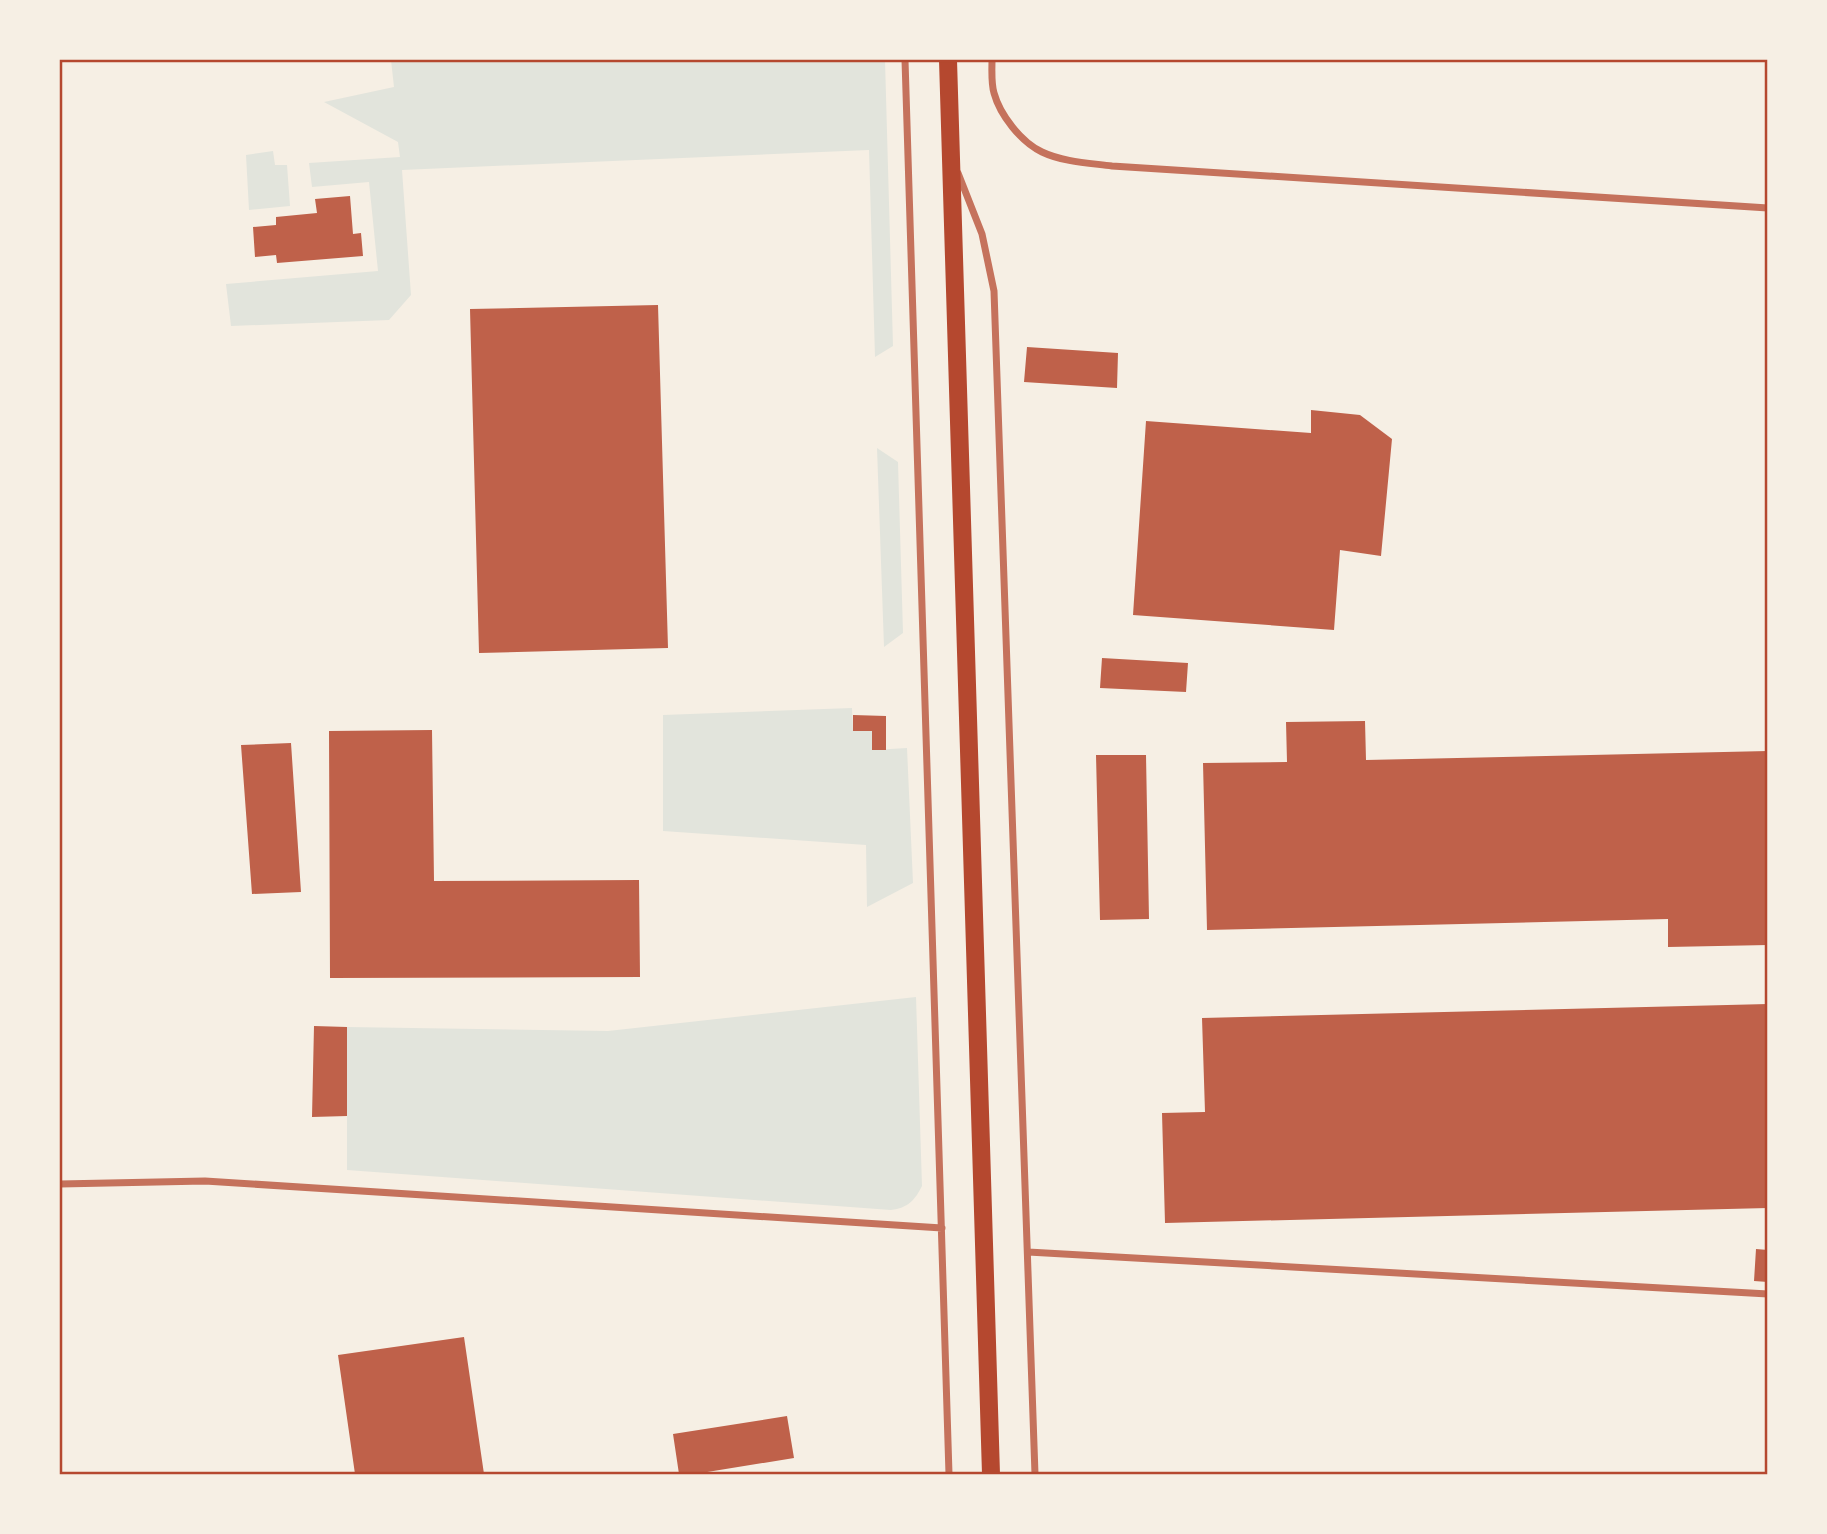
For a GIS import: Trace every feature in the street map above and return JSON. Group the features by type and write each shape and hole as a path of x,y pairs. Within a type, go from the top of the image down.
{"main road":[{"path":"948,60 991,1475"}],"street":[{"path":"905,60 949,1475"},
{"path":"992,60 993,92 1006,118 1021,136 1041,152 1074,162 1768,208"},
{"path":"951,154 982,234 994,291 1035,1475"},
{"path":"60,1184 205,1181 942,1228"},
{"path":"1028,1252 1768,1294"}],"shaded area":[{"path":"391,60 885,60 893,346 875,357 869,150 402,170 411,295 389,320 231,326 226,284 378,271 369,182 312,187 309,163 400,157 398,142 324,102 394,87"},
{"path":"273,151 275,165 287,165 290,206 249,210 246,155"},
{"path":"877,448 898,462 903,633 884,647"},
{"path":"852,708 853,731 872,731 873,750 907,748 913,883 867,907 866,845 663,831 663,715"},
{"path":"916,997 922,1186 910,1203 897,1209 347,1170 347,1027 608,1031"}],"building":[{"path":"350,196 353,234 361,233 363,256 277,263 276,255 255,257 253,227 276,225 276,217 317,213 315,199"},
{"path":"658,305 668,648 479,653 470,309"},
{"path":"1027,347 1118,353 1117,388 1024,382"},
{"path":"1311,410 1360,415 1392,439 1381,556 1340,550 1334,630 1133,615 1146,421 1311,433"},
{"path":"1102,658 1188,663 1186,692 1100,688"},
{"path":"853,715 886,716 886,750 872,750 872,731 853,731"},
{"path":"1365,721 1366,760 1768,751 1768,945 1668,947 1668,919 1207,930 1203,763 1287,762 1286,722"},
{"path":"432,730 434,881 639,880 640,977 330,978 329,731"},
{"path":"291,743 301,892 252,894 241,745"},
{"path":"1096,755 1146,755 1149,919 1100,920"},
{"path":"1768,1004 1768,1208 1165,1223 1162,1113 1205,1112 1202,1018"},
{"path":"314,1026 347,1027 347,1116 312,1117"},
{"path":"1756,1249 1768,1250 1768,1282 1754,1281"},
{"path":"464,1337 484,1474 355,1474 338,1355"},
{"path":"787,1416 794,1458 695,1474 679,1474 673,1434"}]}
